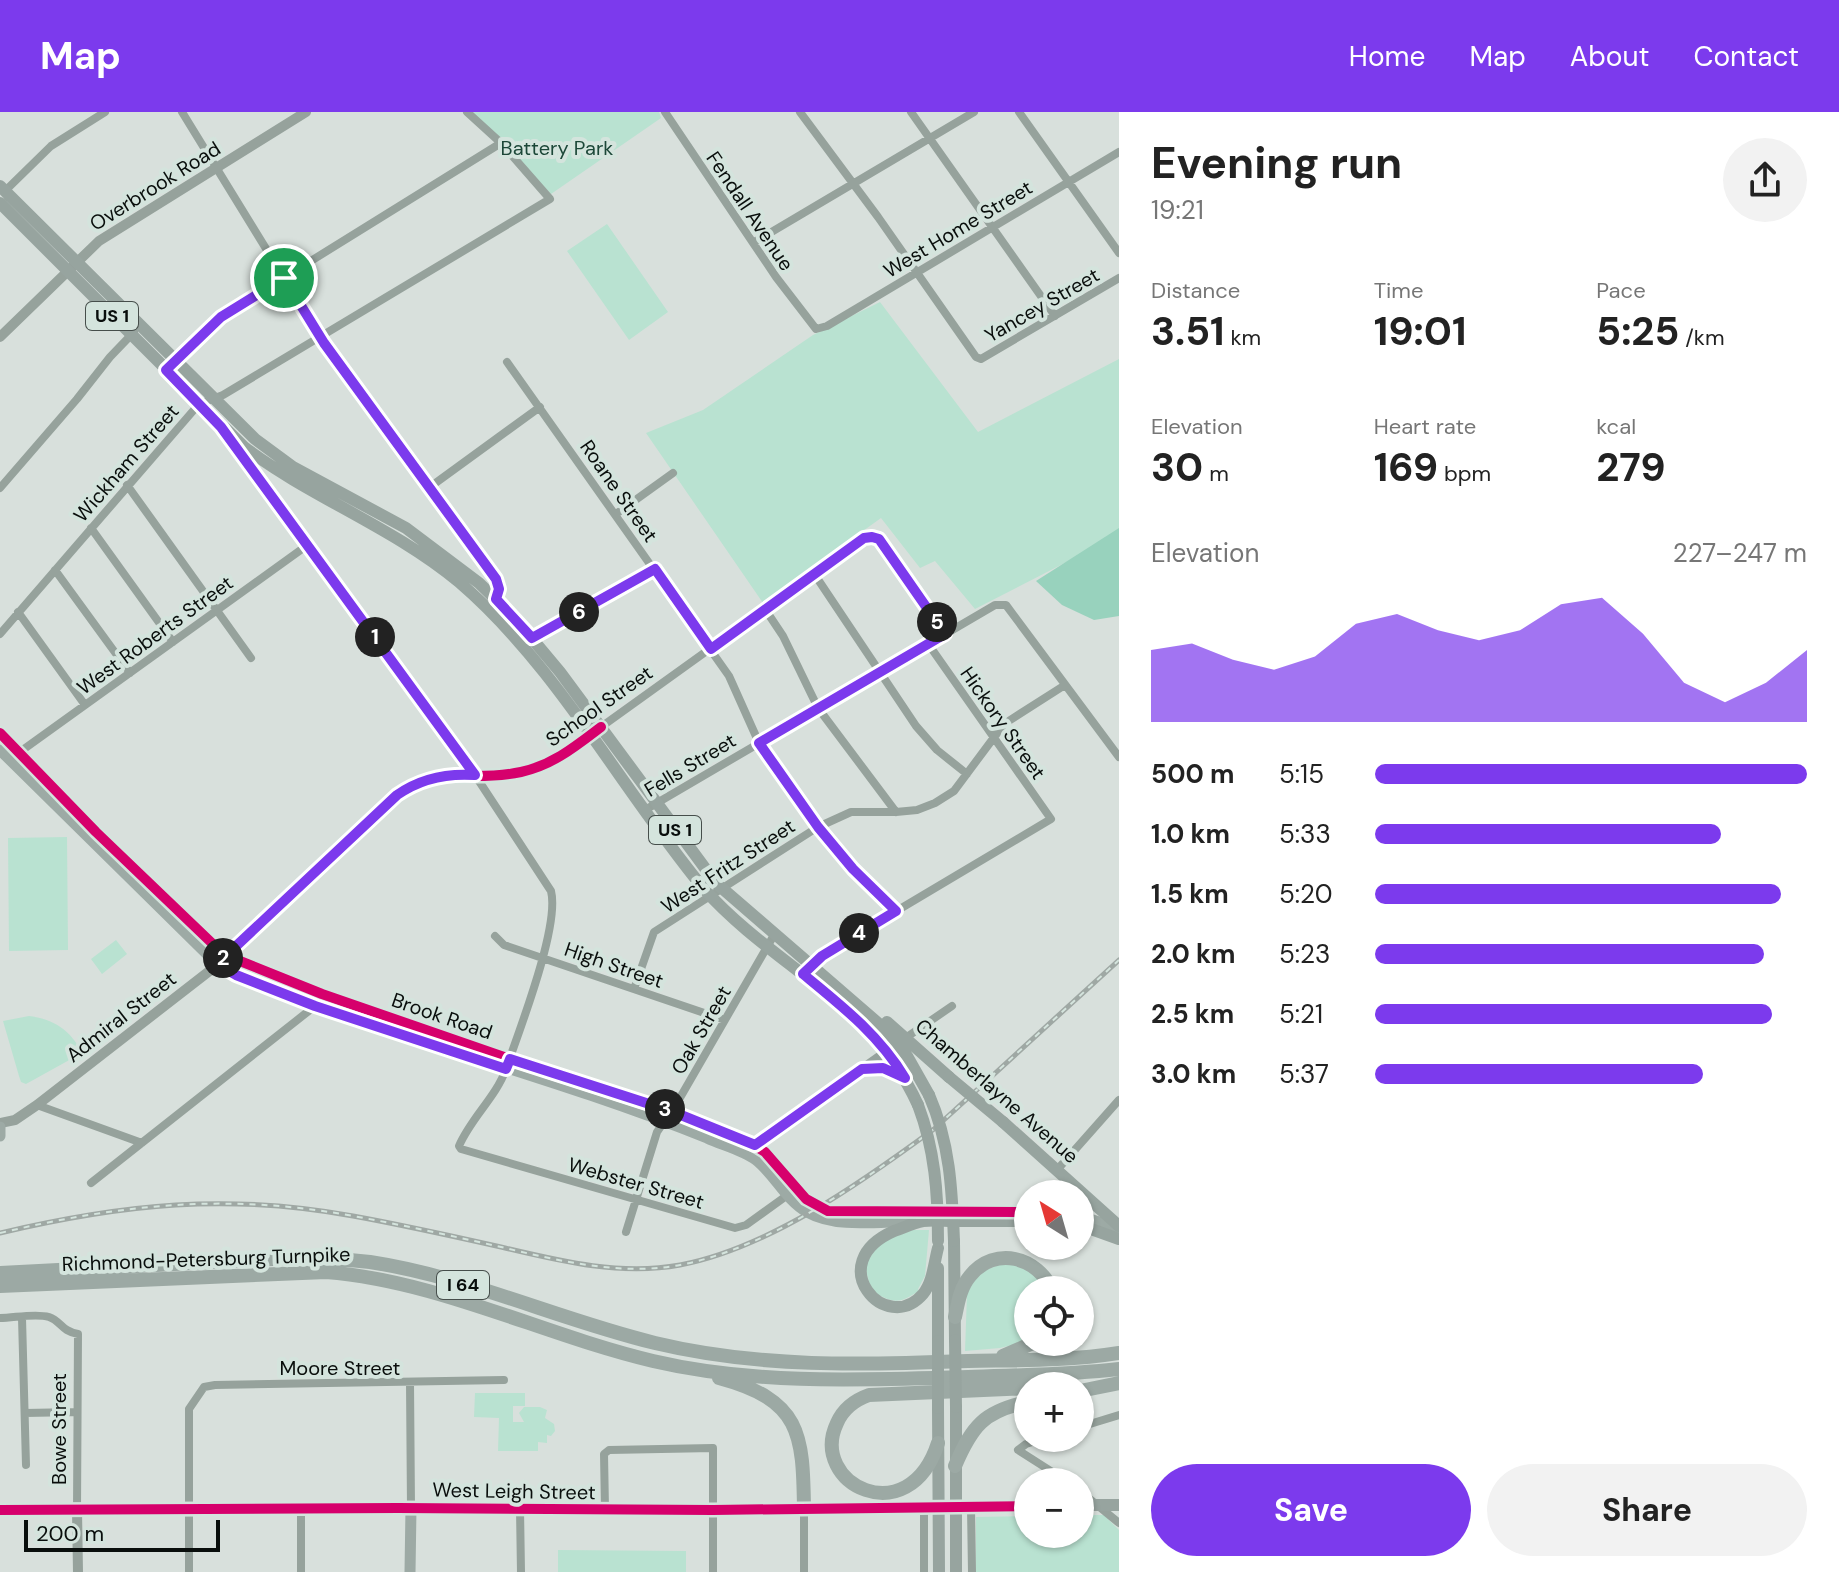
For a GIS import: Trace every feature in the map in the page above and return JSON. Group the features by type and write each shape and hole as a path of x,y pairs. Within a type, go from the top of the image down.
{"highway":[{"name":"Richmond-Petersburg Turnpike","path":"3,1280 292,1258 335,1258 432,1276 654,1343 742,1359 838,1365 1062,1359 1119,1353"},
{"path":"955,1317 966,1281 975,1270 994,1259 1018,1259 1034,1265 1045,1276"},
{"name":"Richmond-Petersburg Turnpike","path":"3,1280 326,1272 361,1275 427,1291 610,1350 696,1370 839,1380 1061,1374 1119,1369"},
{"path":"984,1361 1014,1353"},
{"path":"696,1370 757,1391 783,1411 800,1440 803,1453 804,1509"},
{"path":"938,1443 930,1465 917,1479 903,1490 882,1494 865,1490 847,1479 836,1463 832,1445 834,1430 843,1413 854,1402 869,1395 1014,1389"},
{"path":"955,1466 973,1428 982,1420 1014,1407"}],"main road":[{"name":"Chamberlayne Avenue","path":"2,198 170,366 221,427 272,460 304,473 406,528 460,567 492,604 589,736 650,807 716,892 807,969 861,1022 949,1077 1119,1227"},
{"name":"Chamberlayne Avenue","path":"170,366 213,400 272,460"},
{"name":"Chamberlayne Avenue","path":"492,604 532,638 601,727 650,807"},
{"name":"Brook Road","path":"0,733 15,756 217,964 236,975 315,1006 508,1064 755,1145 765,1152 807,1212 833,1221 1014,1221"},
{"name":"Brook Road","path":"0,750 15,756 226,955 508,1064"},
{"name":"Chamberlayne Avenue","path":"807,969 866,1004 897,1044 929,1095 943,1134 950,1164 954,1241 955,1466"},
{"name":"Chamberlayne Avenue","path":"897,1044 905,1078 930,1141 935,1167 938,1443"},
{"path":"862,1069 883,1068 905,1078"},
{"name":"Brook Road","path":"667,1116 757,1160 792,1192 835,1212 1014,1212"},
{"path":"0,1125 0,1137"},
{"path":"1094,1220 1119,1227"},
{"path":"923,1221 880,1237 870,1245 860,1268 863,1284 871,1297 882,1304 896,1307 921,1297 929,1284 938,1244"},
{"path":"1094,1230 1119,1239"},
{"name":"US 1","path":"938,1443 939,1572"},
{"name":"US 1","path":"955,1466 956,1572"},
{"path":"1094,1505 1119,1505"},
{"name":"West Leigh Street","path":"411,1508 713,1510 1014,1506"},
{"path":"410,1572 411,1508"}],"street":[{"path":"2,198 52,145 105,112"},
{"path":"182,112 320,337 498,582 499,589 492,604"},
{"name":"Overbrook Road","path":"0,337 110,234 306,112"},
{"path":"170,366 221,317 501,143 467,112"},
{"path":"800,112 916,272"},
{"path":"911,112 1055,316"},
{"path":"753,243 974,112"},
{"path":"1019,112 1119,253"},
{"name":"Fendall Avenue","path":"669,114 753,243 812,326"},
{"name":"Wickham Street","path":"0,634 199,404 213,400 550,199 501,143"},
{"name":"West Home Street","path":"812,326 820,329 827,326 1119,152"},
{"name":"Yancey Street","path":"916,272 976,357 981,359 1119,278"},
{"path":"0,488 136,331"},
{"name":"Roane Street","path":"507,362 711,649 736,689 759,743 818,827 853,869 896,911"},
{"path":"430,487 540,407"},
{"path":"221,427 475,775 551,891 553,907 542,958 508,1064"},
{"path":"262,482 272,460"},
{"path":"616,514 673,473"},
{"path":"127,485 251,658"},
{"path":"91,528 173,642"},
{"name":"School Street","path":"226,955 397,795 431,778 451,774 509,774 558,758 864,538 879,539 945,634"},
{"name":"West Roberts Street","path":"15,756 309,544"},
{"path":"532,638 655,569"},
{"path":"55,570 130,673"},
{"path":"815,575 916,726 937,750 967,774"},
{"name":"Fells Street","path":"650,807 995,605 1006,605 1065,685"},
{"path":"765,609 789,648 818,708 896,812"},
{"path":"18,612 85,705"},
{"name":"Hickory Street","path":"896,911 1051,819 929,645"},
{"path":"1065,685 1119,757"},
{"name":"West Fritz Street","path":"634,989 652,934 818,827 851,812 917,810 935,803 954,791 1004,724 1065,685"},
{"path":"807,969 896,911"},
{"name":"High Street","path":"495,936 504,945 725,1020"},
{"name":"Oak Street","path":"626,1232 667,1116 771,940"},
{"name":"Admiral Street","path":"0,1125 15,1120 37,1105 226,955"},
{"path":"91,1183 315,1006 322,994"},
{"path":"743,1153 952,1006"},
{"name":"Webster Street","path":"508,1064 501,1081 459,1146 739,1228 792,1192"},
{"path":"1057,1170 1119,1100"},
{"path":"37,1105 142,1143"},
{"name":"Admiral Street","path":"0,1137 25,1119 37,1105"},
{"name":"Bowe Street","path":"22,1318 44,1316 53,1319 66,1332 78,1334 78,1572"},
{"path":"0,1318 22,1318 26,1465"},
{"name":"Moore Street","path":"189,1508 189,1409 204,1387 504,1380"},
{"path":"410,1383 411,1508"},
{"path":"25,1413 77,1412"},
{"path":"1094,1423 1119,1415"},
{"path":"605,1509 604,1454 609,1450 713,1448 713,1572"},
{"path":"1021,1452 1046,1468"},
{"path":"1094,1502 1119,1523"},
{"path":"924,1507 924,1572"},
{"path":"971,1507 972,1572"},
{"path":"189,1508 189,1572"},
{"path":"301,1508 301,1572"},
{"name":"West Leigh Street","path":"0,1510 411,1508"},
{"path":"520,1509 521,1572"},
{"path":"804,1509 804,1572"}],"green space":[{"name":"Battery Park","path":"472,112 659,112 661,118 551,194"},
{"path":"607,224 668,312 629,340 567,251"},
{"path":"880,302 978,432 1119,359 1119,535 975,609 935,561 920,568 881,518 763,603 646,433 703,410 813,335"},
{"path":"1119,528 1119,616 1094,620 1062,605 1036,581"},
{"path":"67,837 68,950 9,951 8,838"},
{"path":"116,940 127,954 102,974 91,959"},
{"path":"29,1016 60,1027 82,1053 26,1084 21,1082 3,1021"},
{"path":"913,1230 929,1230 925,1276 919,1291 895,1301 871,1291 865,1266 879,1242"},
{"path":"1006,1262 1033,1270 1037,1276 1014,1276 1014,1344 965,1351 967,1294 976,1274"},
{"path":"475,1393 525,1393 525,1406 513,1406 513,1422 524,1422 519,1413 524,1407 540,1407 547,1410 545,1418 554,1424 555,1431 551,1436 547,1435 547,1443 538,1442 538,1451 498,1451 499,1418 474,1417"},
{"path":"1094,1515 1104,1515 1119,1530 1119,1572 976,1572 976,1517 1014,1516 1014,1548 1094,1548"},
{"path":"558,1550 686,1551 686,1572 558,1572"}],"railway":[{"path":"0,1233 133,1209 176,1205 262,1205 353,1216 590,1265 635,1269 680,1265 747,1244 813,1210 876,1170 934,1129 1119,960"}],"cycle path":[{"path":"226,955 382,808 402,793 435,778 500,775 533,769 564,754 601,727"},
{"path":"0,733 96,832 230,957 322,994 671,1111 749,1142 765,1152 806,1199 828,1211 1014,1212"},
{"path":"0,1510 713,1510 1014,1506"}],"route":[{"path":"284,278 324,343 496,579 499,593 496,599 532,638 655,569 711,649 864,538 879,539 945,634 759,743 818,827 853,869 896,911 822,956 803,974 861,1022 887,1051 905,1078 883,1068 862,1069 755,1145 671,1111 510,1059 506,1069 315,1006 236,975 217,964 397,795 431,778 451,774 475,775 221,427 166,370 221,317 284,278"}]}
